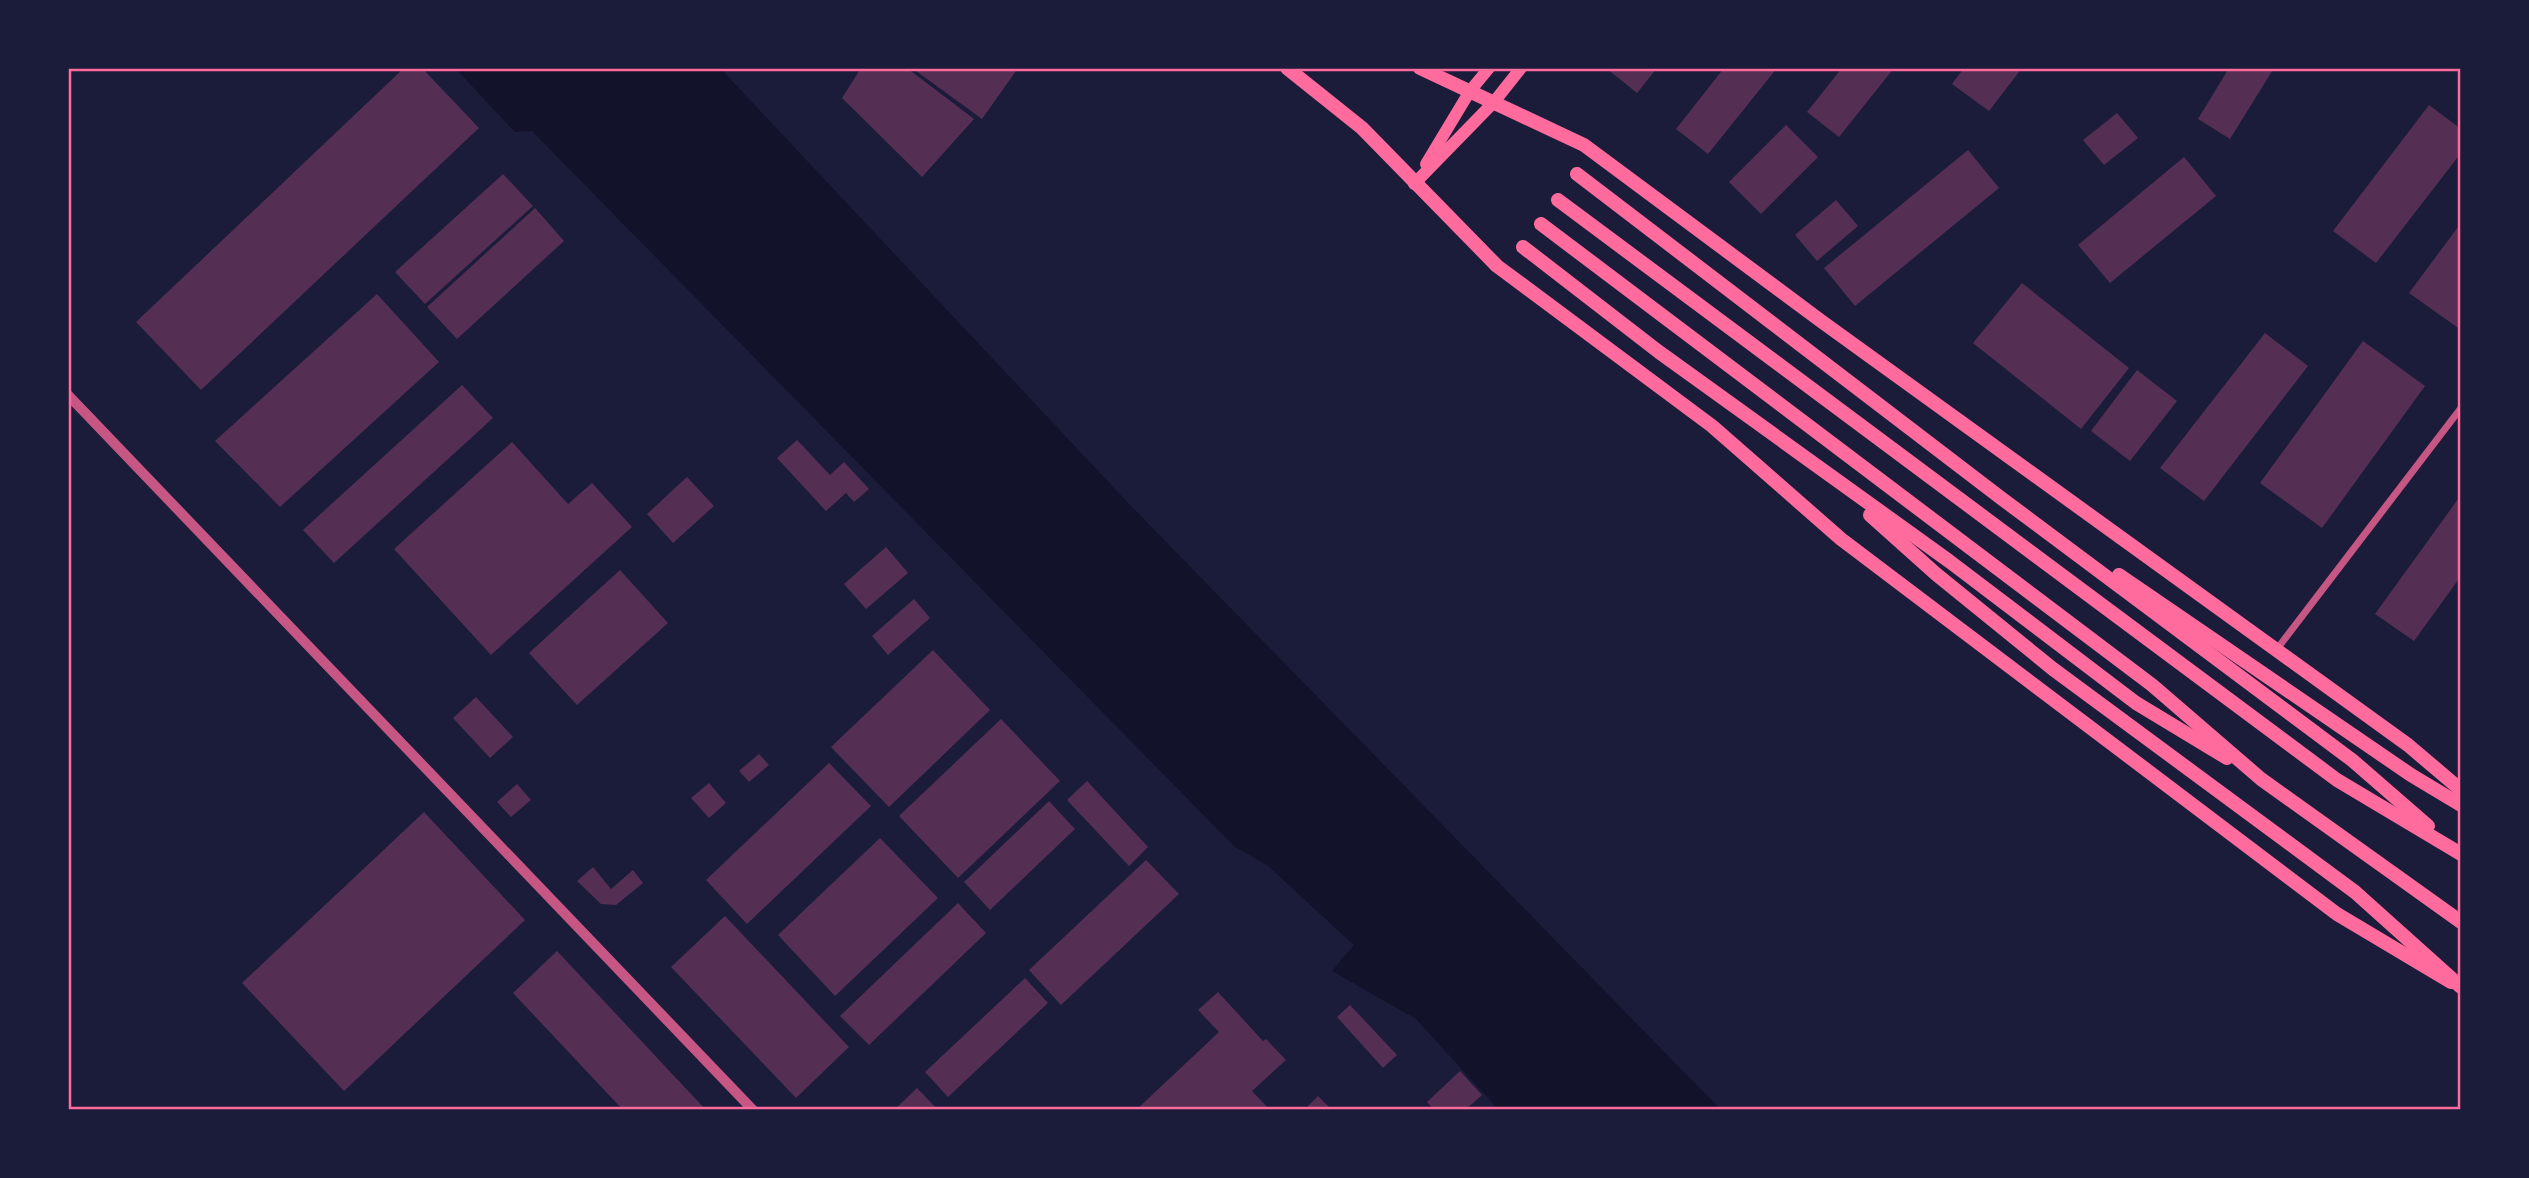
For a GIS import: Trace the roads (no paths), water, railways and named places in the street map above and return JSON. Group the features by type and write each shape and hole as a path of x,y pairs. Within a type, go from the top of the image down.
{"main road":[{"path":"1287,68 1344,111 1497,266 1712,426 1841,539 2337,914 2461,988"},
{"path":"1420,68 1584,145 1810,313 2407,745 2461,790"},
{"path":"1414,184 1470,91 1489,68"},
{"path":"1414,184 1494,102 1521,68"},
{"path":"1577,174 2001,498 2352,760 2459,853"},
{"path":"1558,200 2337,780 2459,853"},
{"path":"1541,224 2152,685 2261,779"},
{"path":"1523,247 1819,470 1949,561 2136,703 2261,779 2461,922"},
{"path":"1819,470 1936,574 2032,652 2196,777 2355,892 2461,988"},
{"path":"2001,498 2207,632 2411,775 2461,804"}],"street":[{"path":"68,395 754,1110"},
{"path":"2276,650 2461,408"}]}
